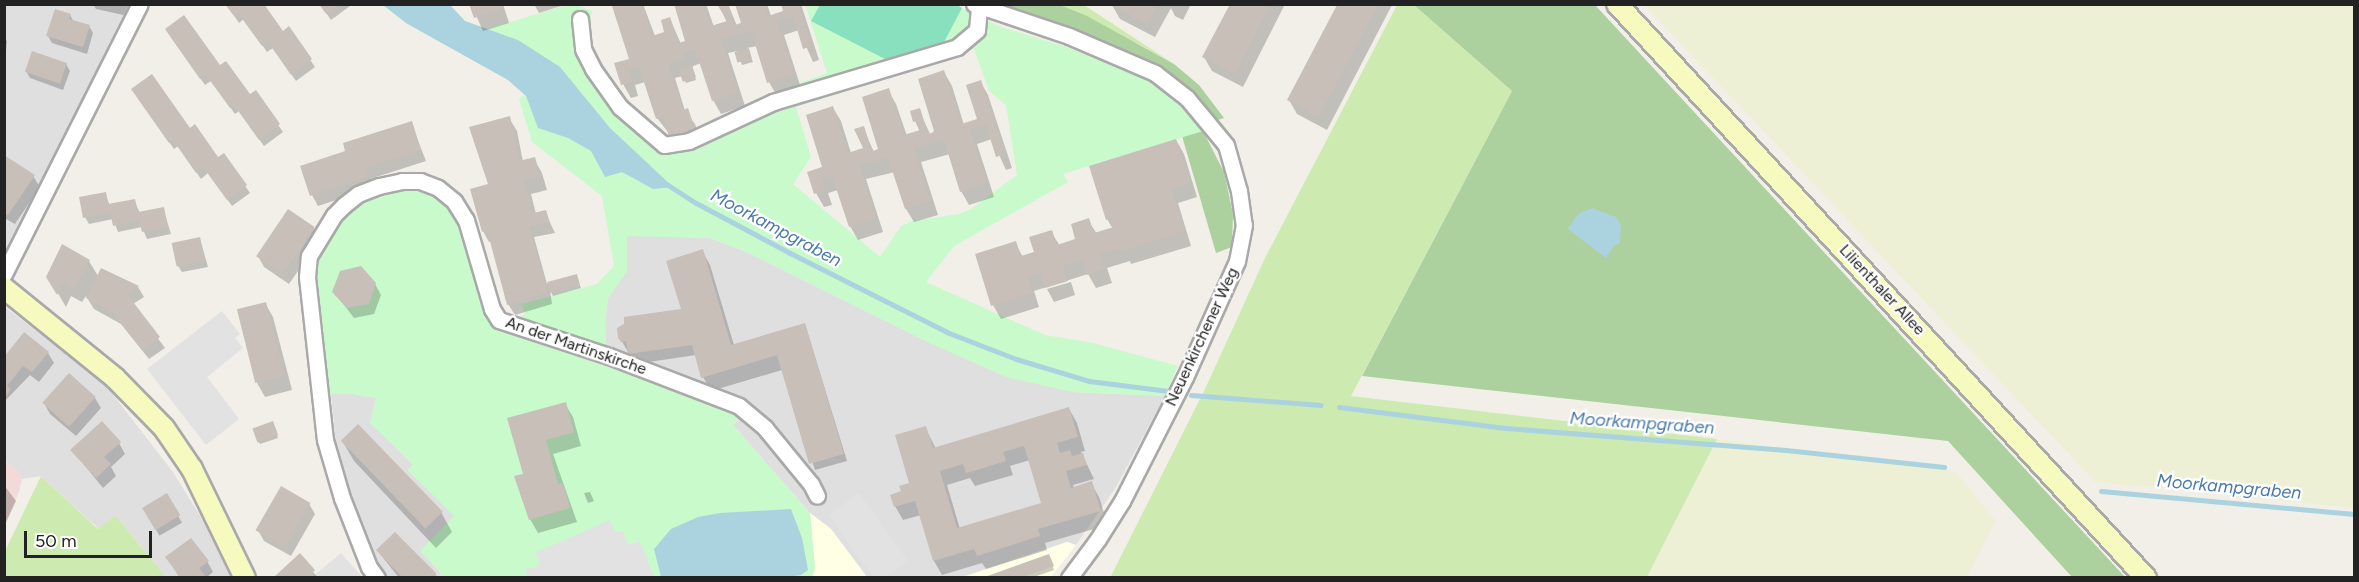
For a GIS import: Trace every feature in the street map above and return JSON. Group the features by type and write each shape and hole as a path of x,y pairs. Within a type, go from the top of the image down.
{"main road":[{"name":"Lilienthaler Allee","path":"1617,4 2146,578"},
{"path":"4,288 115,378 164,428 197,478 245,578"}],"street":[{"path":"4,274 140,4"},
{"name":"Neuenkirchener Weg","path":"580,19 583,49 593,69 620,107 664,145 688,141 772,102 957,47 977,30 977,6 1069,36 1155,73 1187,98 1226,145 1239,191 1244,225 1237,261 1185,377 1122,501 1069,578"},
{"name":"An der Martinskirche","path":"377,578 369,567 342,498 325,440 307,277 309,256 334,215 358,194 390,183 420,181 438,188 454,201 466,220 492,309 499,320 609,356 739,406 765,428 811,484 817,496"}],"shaded area":[{"path":"5,5 128,5 5,256"},
{"path":"1644,5 2354,5 2354,508 2095,482"},
{"path":"627,235 710,238 749,253 932,344 1072,392 1165,396 1116,487 1076,545 1067,542 961,577 867,577 831,529 810,513 733,425 742,417 709,401 607,364 605,325 608,298 627,271"},
{"path":"5,307 91,373 111,392 173,472 207,527 230,577 166,577 115,515 99,529 41,476 22,479 5,460"},
{"path":"222,311 240,334 235,338 243,348 207,377 239,419 206,445 147,369"},
{"path":"331,394 353,394 376,398 371,423 414,465 408,470 455,516 421,551 441,573 439,577 387,577 383,573 338,464"},
{"path":"1717,439 1956,472 1996,521 1967,577 1647,577"},
{"path":"5,460 22,479 19,492 5,523"},
{"path":"859,493 908,561 885,577 873,577 829,515"},
{"path":"810,513 831,529 867,577 812,577 815,568"},
{"path":"610,520 615,532 623,531 628,545 640,541 654,577 527,577 526,569 536,567 540,562 535,553"},
{"path":"1067,542 1076,545 1051,577 961,578"},
{"path":"341,553 362,577 312,577"}],"green space":[{"path":"805,4 955,5 999,26 1066,47 1149,80 1178,102 1203,131 1063,174 1068,182 954,246 926,282 1045,335 1093,343 1178,366 1165,396 1072,392 1006,377 932,344 749,253 710,238 627,236 627,271 608,298 605,324 607,364 709,401 742,416 733,425 810,513 815,568 812,577 652,577 639,541 628,545 535,553 540,562 536,567 527,569 527,577 439,577 441,572 420,551 454,516 408,470 413,464 370,423 376,398 353,394 324,394 313,266 319,247 341,214 359,200 390,188 413,186 439,197 455,215 464,235 486,316 498,328 525,314 522,304 597,284 614,266 602,196 532,142 519,99 525,95 508,80 406,23 383,5 450,5 465,21 487,29 567,5 577,5 592,11 588,37 594,58 624,100 665,140 684,137 752,101 827,73","holes":["974,49 989,91 1006,105 1017,175 971,209 959,214 912,221 901,226 880,257 793,184 811,157 796,107"]},
{"path":"955,4 962,8 943,44 889,61 811,21 820,5"},
{"path":"1000,5 1060,5 1087,16 1174,64 1199,85 1224,118 1215,121 1188,89 1161,70 1056,22"},
{"path":"1060,5 1084,5 1174,64 1146,48"},
{"path":"1397,5 1414,5 1512,91 1351,396 1717,439 1647,577 1110,578 1205,389 1265,258"},
{"path":"1414,5 1595,5 2125,577 2072,577 1948,441 1362,376 1512,91"},
{"path":"1203,131 1224,172 1233,214 1232,247 1216,253 1182,136"},
{"path":"41,476 98,529 115,515 166,577 5,577 5,551"}],"water":[{"path":"383,5 450,5 465,21 518,40 560,67 610,128 673,187 653,189 622,172 605,177 591,151 568,138 538,128 526,96 508,80 406,23"},
{"path":"1592,208 1616,217 1621,226 1620,243 1614,246 1606,258 1568,229 1578,214"},
{"path":"791,509 802,538 808,570 801,575 780,578 661,577 654,549 671,529 698,517 720,513"}],"building":[{"path":"225,4 264,4 283,31 289,26 312,59 291,75 268,42 262,46 238,13 234,16"},
{"path":"319,4 339,4 326,14"},
{"path":"469,4 501,4 502,9 474,18"},
{"path":"642,4 652,36 664,32 661,20 670,17 679,43 685,41 674,4 704,4 711,26 727,21 717,4 728,4 735,25 741,23 735,4 765,4 768,16 783,11 781,4 798,4 812,46 803,49 793,16 777,21 794,74 767,83 751,31 721,39 738,92 712,101 695,49 684,53 685,58 668,64 683,110 688,108 695,129 669,137 663,116 656,119 639,67 628,71 632,82 621,85 614,63 629,59 612,6"},
{"path":"1110,4 1158,4 1147,24"},
{"path":"1230,4 1271,4 1235,74 1202,57"},
{"path":"1337,5 1378,5 1319,117 1287,100"},
{"path":"55,9 71,14 69,19 90,25 83,47 46,36"},
{"path":"184,15 220,65 226,61 250,94 256,90 280,124 259,140 234,105 230,108 206,75 200,79 165,29"},
{"path":"749,48 752,59 737,63 735,52"},
{"path":"32,51 67,63 60,84 25,72"},
{"path":"692,65 696,77 683,82 679,69"},
{"path":"944,70 961,124 977,119 966,85 981,80 1005,154 996,157 986,125 970,130 987,183 960,192 944,140 914,148 931,201 905,209 888,158 859,165 876,218 849,227 832,176 821,179 825,190 814,194 807,172 822,167 806,115 833,106 848,153 863,148 854,129 864,126 872,151 876,150 878,149 862,97 889,88 904,135 920,130 917,121 913,122 910,111 920,108 928,134 932,133 934,131 918,79"},
{"path":"152,74 190,128 195,124 218,157 224,153 247,185 227,200 203,167 196,173 173,140 169,143 131,89"},
{"path":"510,116 519,161 535,157 540,176 524,180 533,213 546,210 550,223 529,226 548,293 507,305 487,230 482,232 470,189 488,184 469,127"},
{"path":"412,121 421,150 365,168 368,177 310,196 300,166 345,151 343,143"},
{"path":"1176,139 1190,183 1171,189 1185,231 1122,251 1121,248 1100,254 1105,269 1087,275 1082,260 1063,266 1068,281 1045,288 1040,273 1027,277 1032,293 991,306 975,254 1016,241 1021,256 1034,252 1029,237 1052,230 1057,245 1075,239 1071,224 1089,218 1094,233 1114,227 1111,218 1106,220 1089,166"},
{"path":"4,155 35,175 8,215 4,212"},
{"path":"106,192 108,204 135,199 138,212 164,207 168,227 142,232 139,220 113,226 110,212 83,218 79,197"},
{"path":"288,209 315,227 283,274 256,256"},
{"path":"200,237 205,260 177,267 172,243"},
{"path":"62,244 90,260 74,289 63,283 57,295 46,277"},
{"path":"703,249 731,345 805,323 844,454 809,464 777,355 701,378 692,345 628,354 626,341 621,342 618,338 617,328 624,324 624,317 681,309 666,261"},
{"path":"361,266 376,283 369,304 347,308 332,292 340,271"},
{"path":"101,268 139,286 127,294 160,337 142,350 113,313 86,298"},
{"path":"577,274 580,285 550,293 547,282"},
{"path":"266,302 284,376 255,383 237,309"},
{"path":"24,332 49,352 32,372 23,366 7,386 11,389 4,398 4,357"},
{"path":"69,373 96,397 69,427 42,403"},
{"path":"566,402 574,432 546,440 558,484 563,483 570,508 529,520 514,476 523,474 507,418"},
{"path":"1069,407 1078,437 1057,443 1060,453 1070,450 1072,456 1083,453 1087,465 1066,471 1071,488 1092,481 1101,511 1038,529 1040,536 977,556 974,549 933,561 915,501 894,507 890,495 901,491 899,486 909,483 895,435 926,426 933,448","holes":["1024,446 1041,503 957,528 940,471 963,464 966,473 1006,461 1003,452"]},
{"path":"102,421 121,442 104,457 111,464 96,478 70,450"},
{"path":"273,421 278,435 257,443 252,429"},
{"path":"358,424 443,512 425,528 341,441"},
{"path":"281,486 310,503 285,547 256,530"},
{"path":"167,493 180,515 156,530 142,508"},
{"path":"395,532 436,573 434,578 403,578 376,550"},
{"path":"191,538 209,561 199,568 207,578 181,578 165,557"},
{"path":"300,553 315,570 307,578 273,578"},
{"path":"1049,554 1054,566 1020,578 982,578"}],"waterway":[{"name":"Moorkampgraben","path":"668,185 696,203 790,253 949,333 1016,359 1089,381 1168,391"},
{"name":"Moorkampgraben","path":"1191,395 1321,405"},
{"name":"Moorkampgraben","path":"1339,407 1506,428 1786,450 1944,467"},
{"name":"Moorkampgraben","path":"2101,491 2354,514"}]}
